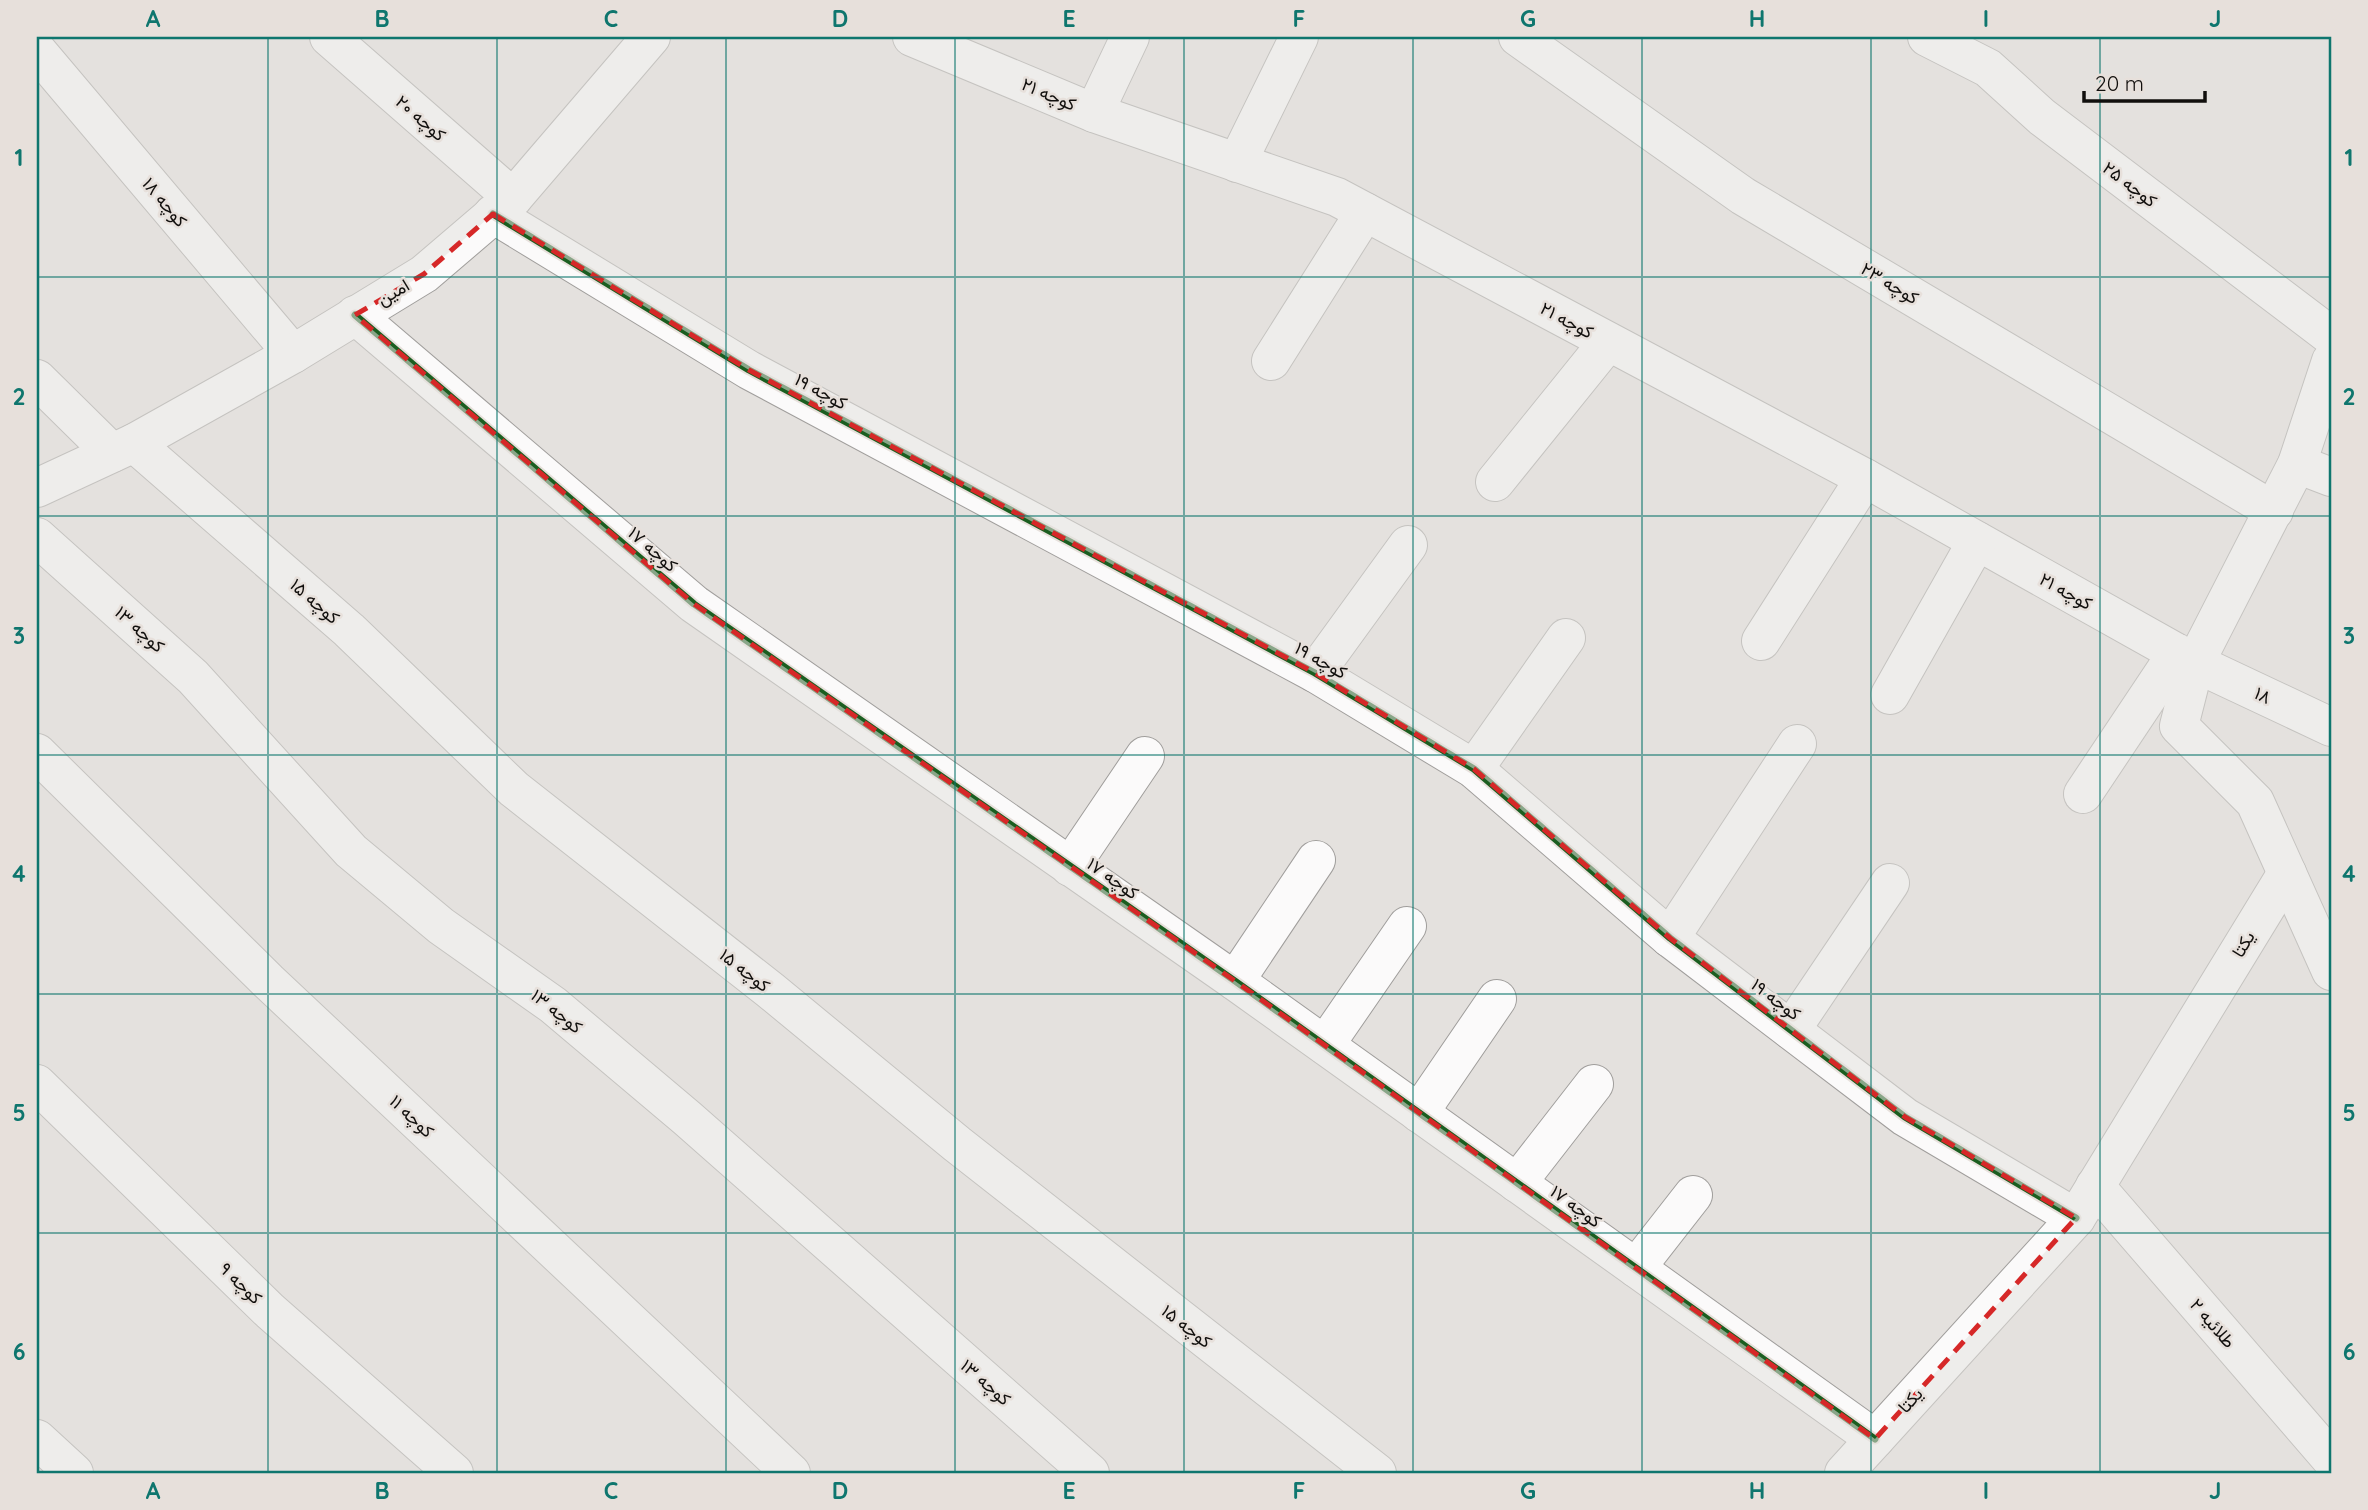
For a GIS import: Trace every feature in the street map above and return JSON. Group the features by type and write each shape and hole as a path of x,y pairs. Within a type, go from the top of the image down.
{"street":[{"name":"کوچه ۲۰","path":"329,37 503,206"},
{"name":"امین","path":"37,488 123,448 293,354 424,274 503,206 651,37"},
{"name":"کوچه ۲۱","path":"912,37 1094,113 1337,197 1865,478 2186,658"},
{"path":"1094,113 1130,37"},
{"path":"1237,163 1298,37"},
{"name":"کوچه ۲۳","path":"1518,37 1743,196 2274,511"},
{"name":"کوچه ۲۵","path":"1927,37 1988,68 2042,117 2331,336"},
{"name":"کوچه ۱۸","path":"37,51 293,354"},
{"name":"کوچه ۱۹","path":"503,206 749,370 1315,673 1474,769 1670,938 1905,1117 2085,1202"},
{"path":"1271,361 1366,212"},
{"name":"کوچه ۱۷","path":"355,315 694,604 1235,981 1875,1439"},
{"path":"1494,482 1608,342"},
{"path":"2083,794 2186,658 2274,511 2314,471 2331,361"},
{"name":"کوچه ۱۵","path":"37,379 349,630 514,789 770,990 957,1144 1377,1473"},
{"path":"1761,641 1865,478"},
{"name":"کوچه ۱۳","path":"37,537 193,677 351,851 441,926 553,1005 687,1118 1090,1473"},
{"path":"1890,695 1977,541"},
{"path":"1315,673 1408,545"},
{"path":"1474,769 1566,638"},
{"path":"2186,658 2179,726 2255,802 2331,971"},
{"name":"۱۸","path":"2186,658 2331,727"},
{"path":"1670,938 1797,744"},
{"name":"کوچه ۱۱","path":"37,753 268,981 791,1473"},
{"path":"1070,867 1145,756"},
{"path":"1235,981 1316,860"},
{"name":"یکتا","path":"1846,1472 2085,1202 2287,873"},
{"path":"1791,1030 1890,883"},
{"path":"1325,1045 1407,926"},
{"path":"1419,1113 1497,999"},
{"name":"کوچه ۹","path":"37,1084 270,1311 454,1473"},
{"path":"1517,1183 1594,1084"},
{"path":"1636,1268 1693,1195"},
{"name":"طلائیه ۲","path":"2085,1202 2331,1459"},
{"path":"37,1439 74,1473"}],"highlighted area":[{"path":"493,214 749,370 1315,673 1474,769 1670,938 1905,1117 2076,1218 1875,1439 1235,981 694,604 355,315 424,274"}],"cycle path":[{"path":"493,214 749,370 1315,673 1474,769 1670,938 1905,1117 2076,1218"},
{"path":"355,315 694,604 1235,981 1875,1439"}]}
